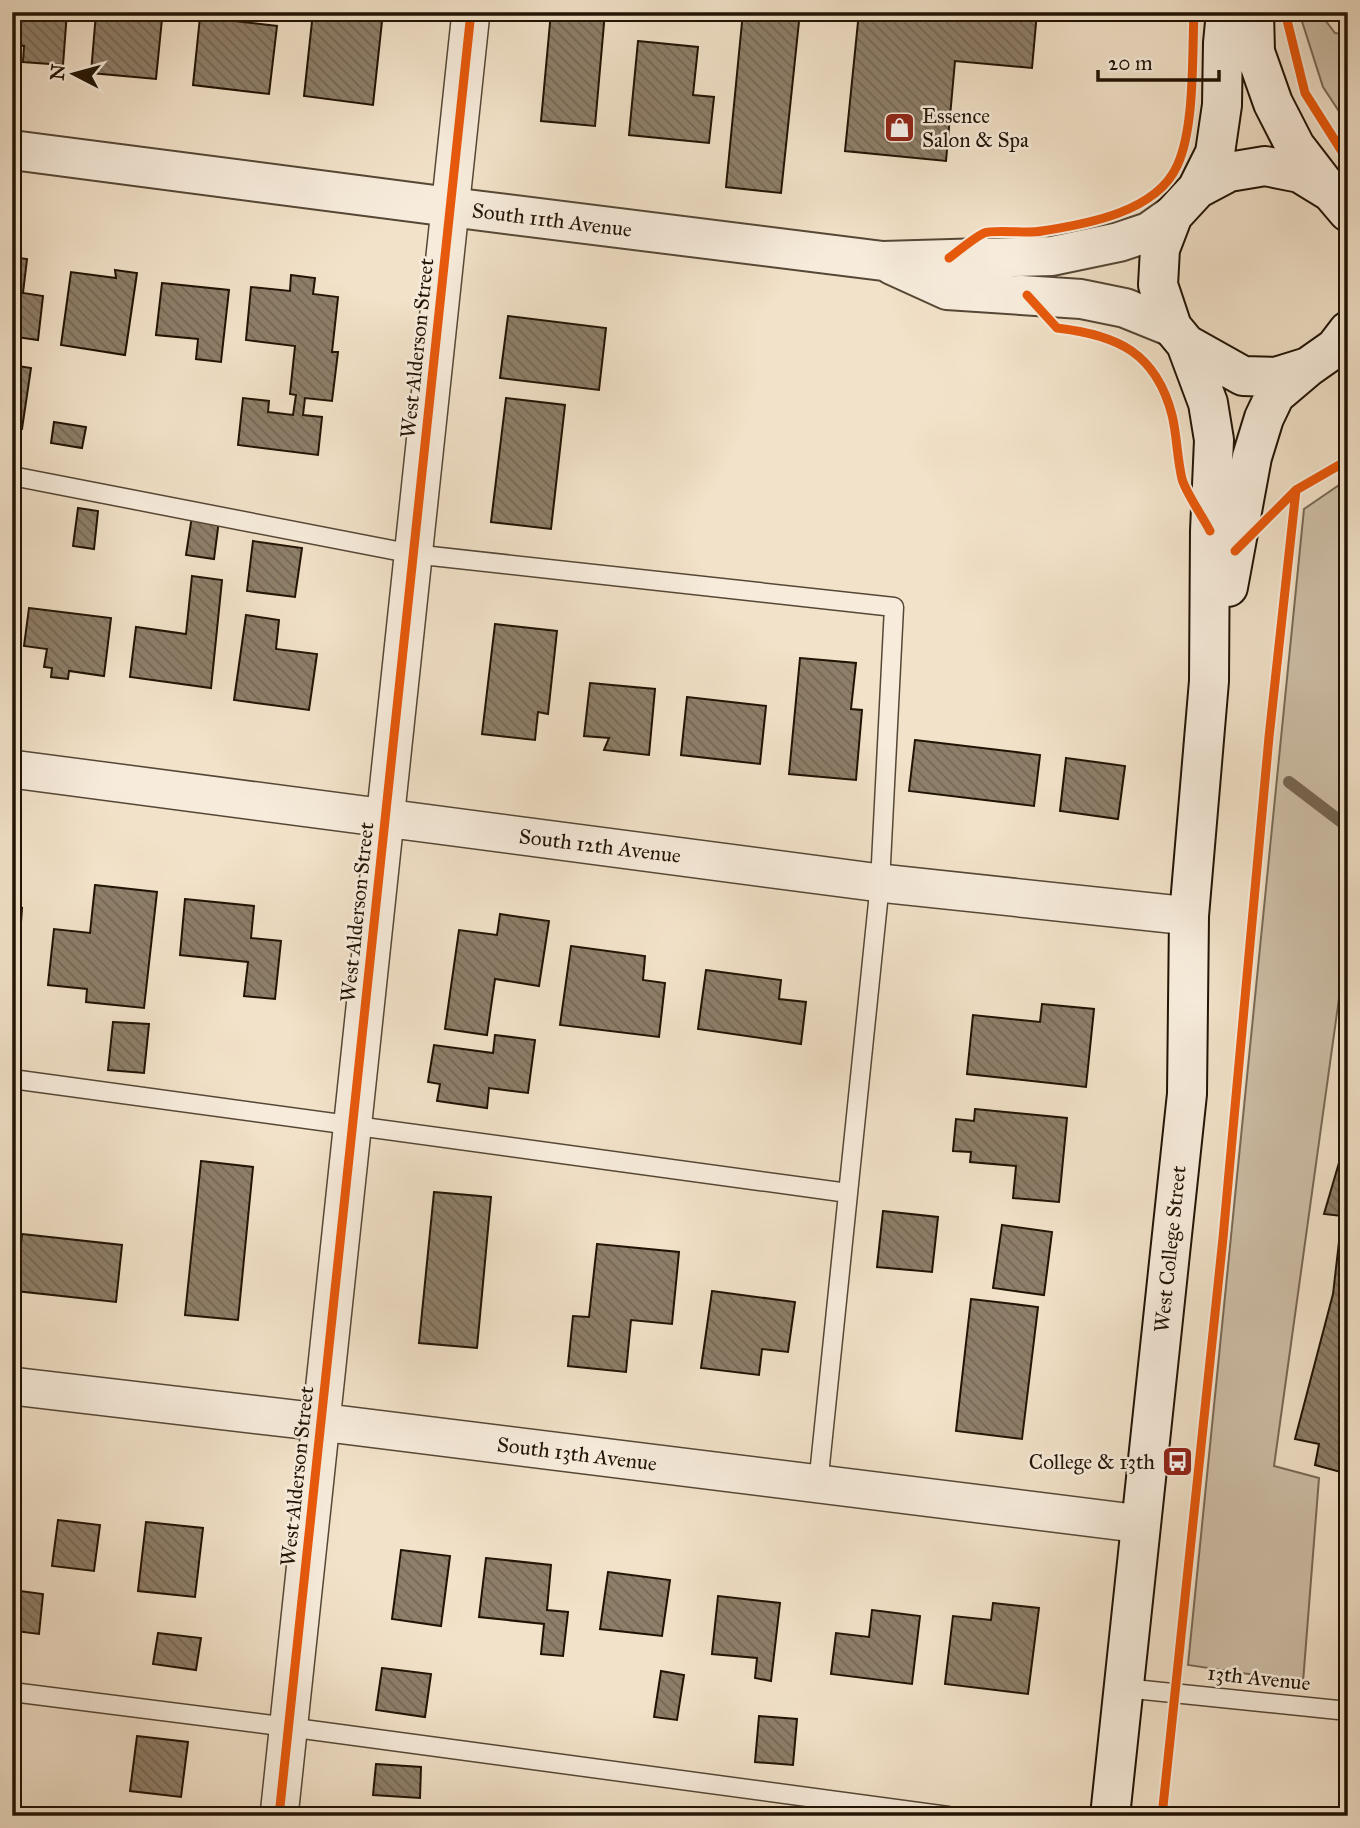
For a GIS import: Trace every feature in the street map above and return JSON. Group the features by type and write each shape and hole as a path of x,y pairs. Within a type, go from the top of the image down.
{"main road":[{"path":"1185,202 1215,153 1222,105 1226,12"},
{"path":"1254,12 1255,52 1273,103 1295,146 1339,202"},
{"name":"South 11th Avenue","path":"12,150 883,261 1052,256 1129,239 1149,232 1185,202 1229,172 1265,166 1300,173 1339,202"},
{"name":"West College Street","path":"1110,1816 1187,1094 1189,916 1209,681 1210,531 1214,440 1208,402 1158,285 1160,249 1185,202"},
{"name":"South 11th Avenue","path":"883,261 947,290 1081,299 1125,308 1179,336 1243,376 1276,377 1335,349"},
{"name":"West College Street","path":"1209,681 1252,457 1265,418 1275,395 1335,349"}],"street":[{"name":"West Alderson Street","path":"279,1816 471,12"},
{"name":"South 12th Avenue","path":"12,769 880,883 1189,916"},
{"name":"South 13th Avenue","path":"12,1386 1142,1524"}],"lane":[{"path":"12,476 413,554 894,607 880,883 818,1485"},
{"path":"12,1079 848,1193"},
{"name":"13th Avenue","path":"1124,1688 1348,1711"},
{"path":"12,1692 948,1816"}],"shaded area":[{"path":"1299,12 1319,12 1335,33 1348,34 1348,125 1323,87"},
{"path":"1348,479 1348,985 1341,984 1274,1466 1319,1478 1303,1682 1188,1665 1304,509"}],"building":[{"path":"12,12 67,12 63,65 23,62 24,46 12,45"},
{"path":"313,12 383,12 373,105 304,96"},
{"path":"551,12 605,12 595,126 541,121"},
{"path":"743,12 800,12 781,193 726,187"},
{"path":"859,12 1037,12 1032,68 955,61 946,161 845,151"},
{"path":"96,13 162,19 156,79 91,73"},
{"path":"200,17 277,26 269,94 193,85"},
{"path":"638,41 698,47 693,95 714,97 709,143 629,135"},
{"path":"12,257 27,259 23,293 43,296 38,340 16,337 18,316 12,315"},
{"path":"115,270 137,273 125,355 61,345 71,272 116,278"},
{"path":"291,275 315,278 313,294 338,297 332,352 338,352 332,401 305,398 303,415 322,417 318,455 238,445 243,398 269,401 268,412 293,415 296,395 290,394 295,346 246,340 251,287 290,291"},
{"path":"162,283 229,290 221,362 196,359 198,339 156,335"},
{"path":"508,316 606,328 599,390 500,378"},
{"path":"12,365 31,368 22,429 12,428"},
{"path":"506,398 565,405 551,529 491,522"},
{"path":"54,422 86,427 82,448 51,443"},
{"path":"78,508 98,511 94,549 73,546"},
{"path":"192,516 219,520 214,559 186,555"},
{"path":"253,541 302,548 295,597 247,591"},
{"path":"192,576 222,580 211,688 130,677 136,627 186,634"},
{"path":"29,608 111,618 104,676 69,671 68,679 51,677 52,668 44,667 47,649 24,646"},
{"path":"246,615 279,620 276,649 317,654 309,710 234,700"},
{"path":"495,624 557,631 548,714 538,712 535,740 482,734"},
{"path":"800,658 856,663 851,709 862,710 856,780 789,774"},
{"path":"590,683 655,689 649,755 604,750 609,738 584,736"},
{"path":"687,697 766,706 760,764 681,755"},
{"path":"915,740 1040,755 1034,806 909,791"},
{"path":"1066,758 1125,766 1118,819 1060,811"},
{"path":"95,885 157,892 144,1008 86,1002 87,989 48,985 54,929 90,933"},
{"path":"185,899 254,906 251,938 281,941 275,999 244,996 248,962 180,955"},
{"path":"12,907 22,908 18,964 12,963"},
{"path":"500,914 549,921 539,986 495,979 487,1035 445,1029 459,930 497,935"},
{"path":"571,946 645,956 643,980 665,983 659,1037 560,1025"},
{"path":"706,970 781,980 779,999 806,1002 801,1044 698,1029"},
{"path":"1042,1004 1094,1009 1086,1087 967,1074 973,1015 1040,1022"},
{"path":"113,1022 149,1024 144,1073 108,1070"},
{"path":"495,1035 535,1040 528,1093 489,1088 487,1108 437,1101 440,1084 428,1082 434,1045 493,1053"},
{"path":"975,1109 1067,1118 1059,1202 1013,1198 1016,1166 970,1162 971,1152 953,1151 956,1119 974,1121"},
{"path":"1348,1132 1348,1474 1315,1465 1319,1444 1295,1439 1333,1294 1342,1216 1324,1214"},
{"path":"201,1161 253,1167 238,1320 185,1315"},
{"path":"434,1192 491,1197 477,1348 419,1343"},
{"path":"883,1211 938,1217 932,1272 877,1267"},
{"path":"1002,1225 1052,1232 1044,1295 993,1288"},
{"path":"22,1234 122,1245 116,1302 16,1291"},
{"path":"597,1244 679,1252 672,1324 631,1320 626,1372 568,1366 573,1316 589,1317"},
{"path":"712,1291 795,1302 788,1352 762,1349 759,1375 701,1368"},
{"path":"971,1299 1038,1307 1022,1439 956,1431"},
{"path":"58,1520 100,1525 94,1571 52,1566"},
{"path":"146,1522 203,1528 195,1597 138,1591"},
{"path":"401,1550 450,1556 441,1626 392,1619"},
{"path":"486,1558 551,1565 547,1610 568,1612 563,1656 541,1654 544,1624 479,1617"},
{"path":"608,1572 670,1580 662,1636 600,1629"},
{"path":"20,1591 43,1594 39,1634 15,1631"},
{"path":"718,1596 780,1603 771,1681 755,1678 757,1658 712,1654"},
{"path":"993,1603 1039,1608 1028,1694 945,1684 953,1616 991,1620"},
{"path":"872,1610 920,1616 912,1684 831,1674 836,1633 869,1637"},
{"path":"158,1633 201,1638 196,1670 153,1664"},
{"path":"382,1668 431,1674 425,1717 376,1710"},
{"path":"661,1671 684,1675 677,1720 654,1717"},
{"path":"759,1716 797,1719 793,1765 755,1762"},
{"path":"137,1736 188,1742 181,1797 130,1791"},
{"path":"376,1764 421,1767 420,1798 373,1795"}],"waterway":[{"path":"1289,782 1348,827"}],"cycle path":[{"path":"279,1816 471,12"},
{"path":"949,258 984,233 1042,231 1118,213 1153,195 1167,182 1177,166 1187,132 1192,91 1194,12"},
{"path":"1285,12 1305,93 1348,161"},
{"path":"1027,295 1057,328 1079,331 1116,342 1145,362 1156,376 1172,415 1182,479 1210,531"},
{"path":"1235,551 1296,490 1348,460"},
{"path":"1162,1816 1223,1238 1269,737 1296,490"}],"place":[{"name":"Essence Salon & Spa","path":"899,128"},
{"name":"College & 13th","path":"1178,1462"}]}
